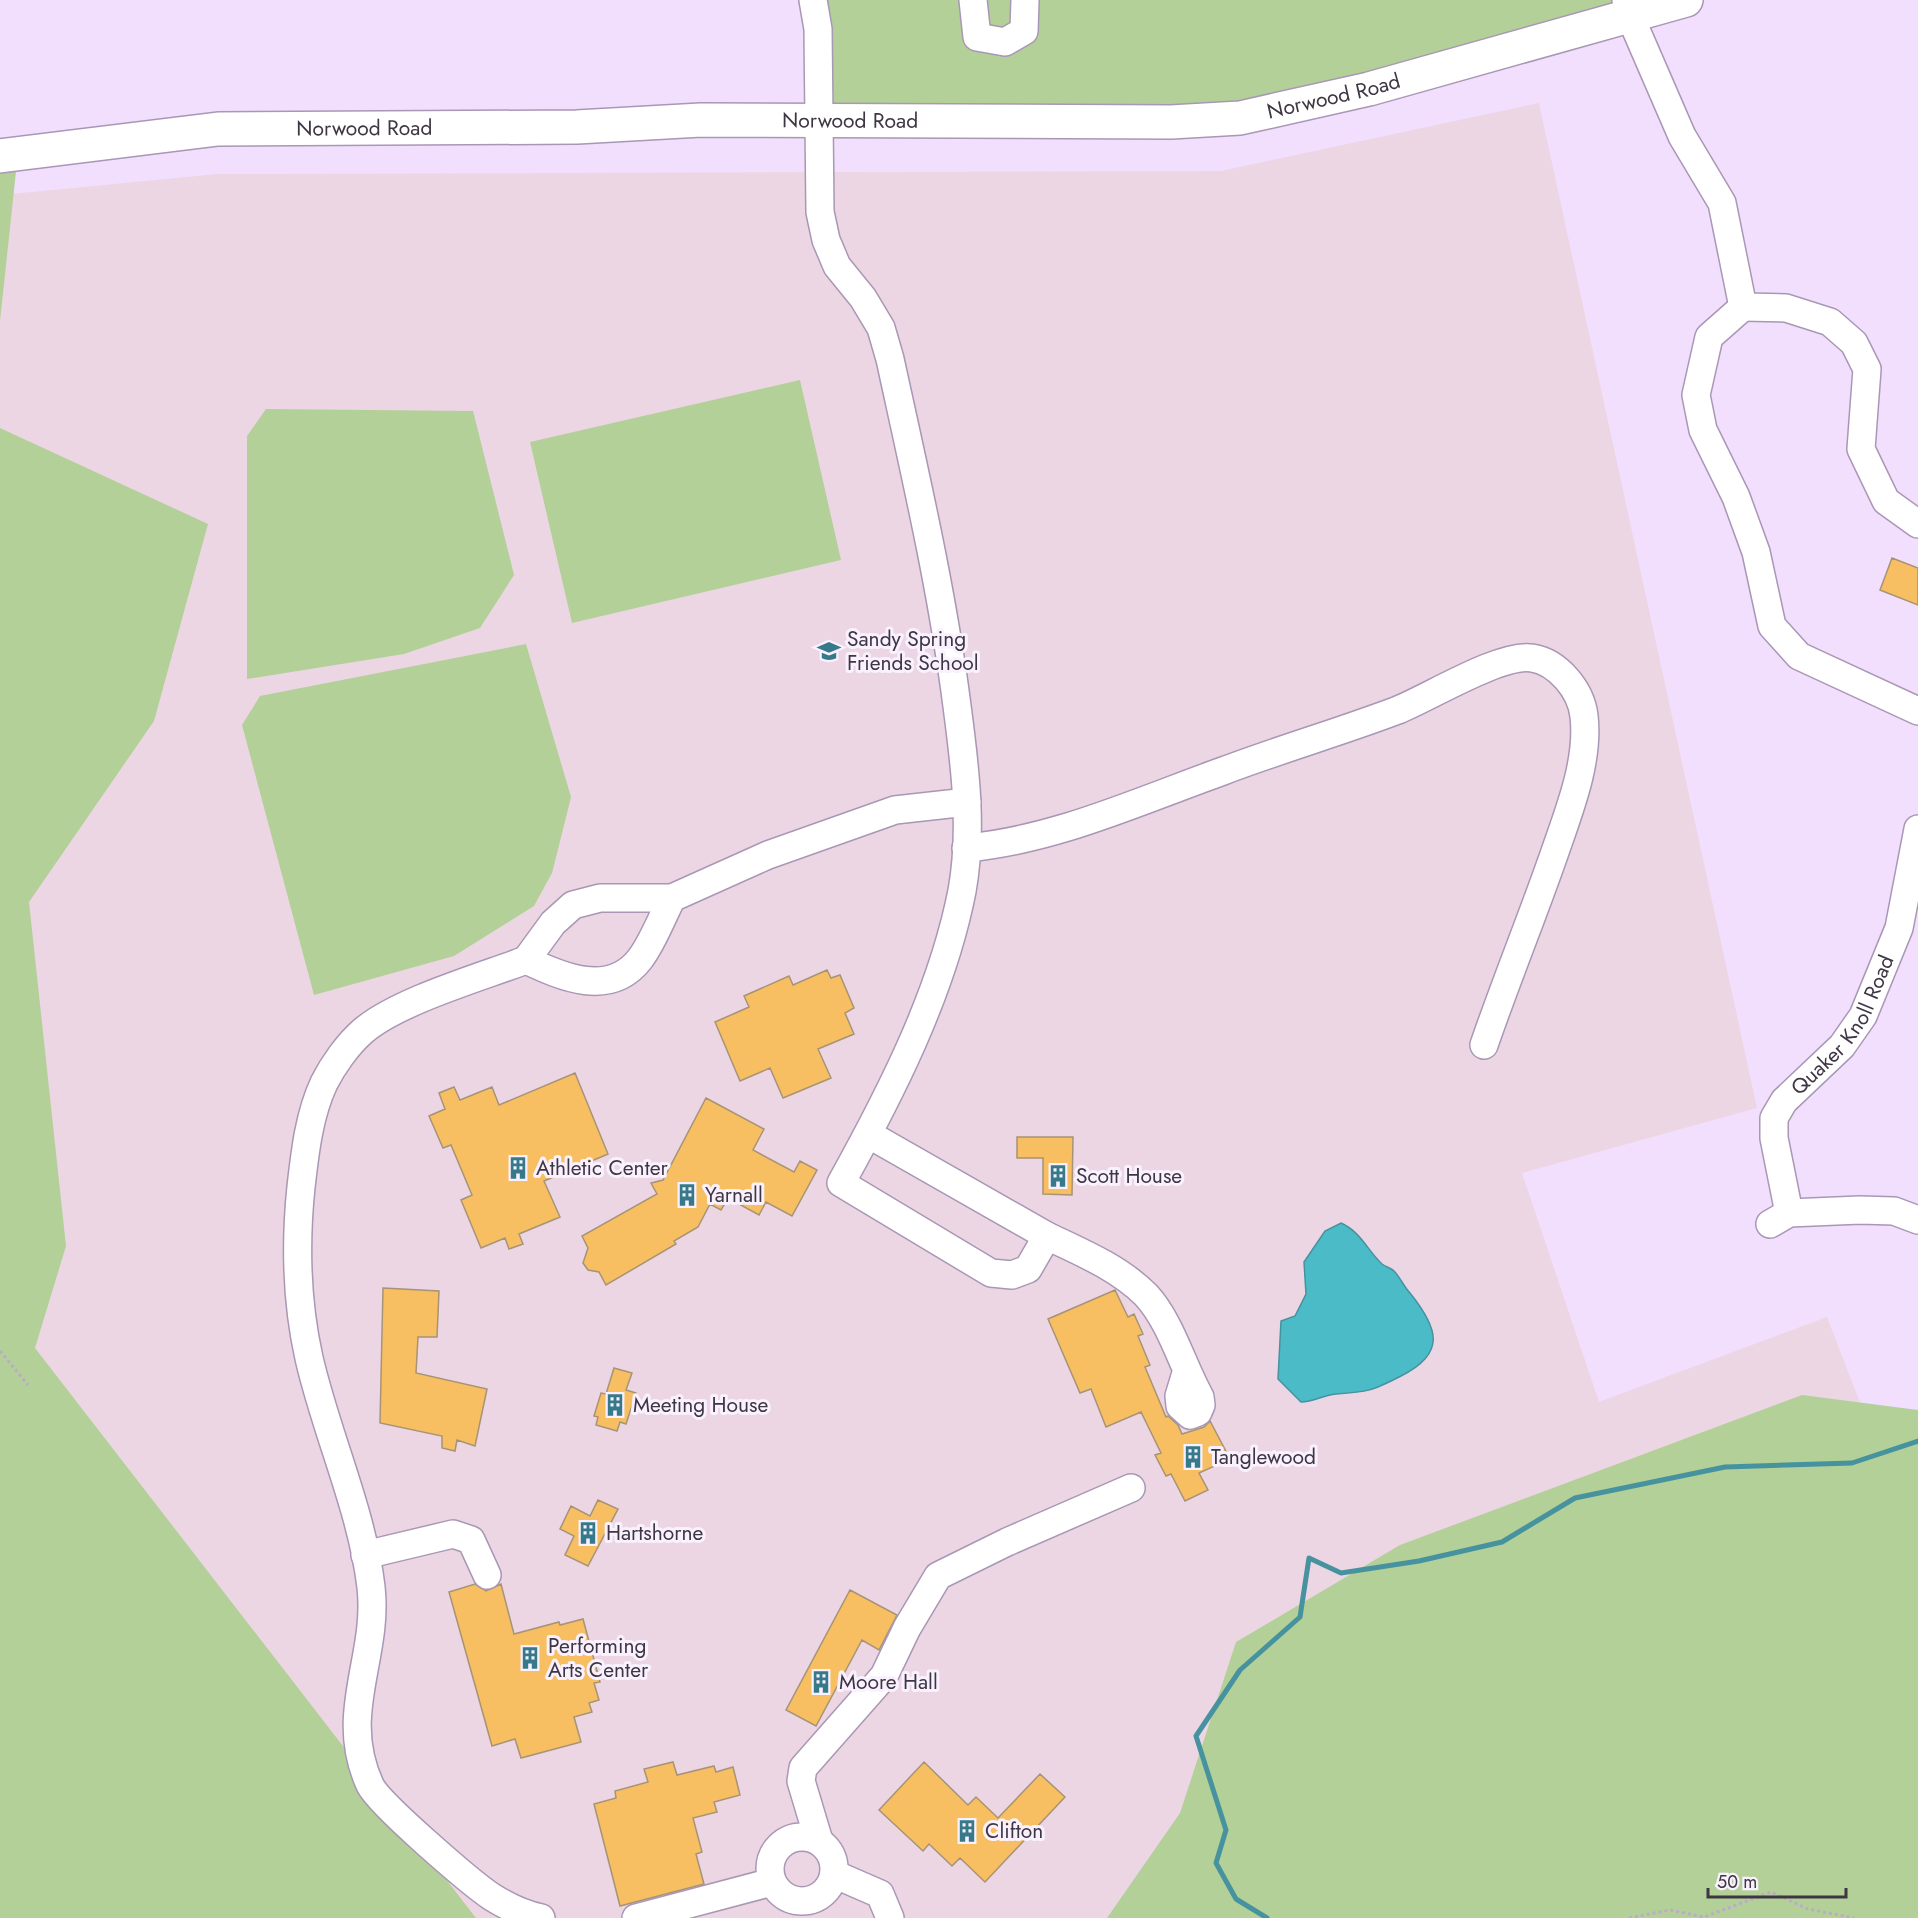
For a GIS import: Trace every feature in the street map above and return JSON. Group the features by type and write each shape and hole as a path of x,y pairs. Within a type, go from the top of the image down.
{"main road":[{"name":"Norwood Road","path":"0,156 218,129 565,128 701,120 1170,122 1240,117 1369,89 1628,8 1686,0"}],"street":[{"path":"813,0 818,29 820,212 826,240 837,266 863,298 881,328 890,358 946,620 967,802 962,891 946,949 921,1019 868,1134 841,1183 991,1273 1012,1275 1028,1269 1047,1236"},
{"path":"973,0 977,36 1005,42 1024,32 1025,0"},
{"path":"1628,8 1682,136 1722,203 1743,307"},
{"path":"1918,524 1886,501 1862,450 1867,369 1854,343 1830,322 1786,308 1743,307 1709,337 1696,395 1703,430 1736,497 1756,552 1772,626 1799,656 1918,711"},
{"path":"966,848 1001,845 1061,830 1230,768 1342,731 1415,703 1510,660 1531,658 1552,665 1572,685 1584,713 1585,744 1572,803 1484,1045"},
{"path":"540,1918 521,1913 490,1895 393,1812 372,1789 361,1762 356,1736 357,1708 371,1624 371,1589 365,1555 309,1358 297,1280 298,1222 312,1117 324,1083 340,1058 363,1030 400,1008 526,960 552,923 573,905 600,898 672,898 768,855 895,810 967,802"},
{"name":"Quaker Knoll Road","path":"1918,829 1899,928 1863,1016 1842,1046 1784,1101 1774,1118 1773,1138 1780,1218 1894,1211 1918,1220"},
{"path":"526,960 563,978 601,983 621,975 639,960 672,898"},
{"path":"868,1134 1047,1236 1104,1265 1146,1296 1163,1320 1186,1373"},
{"path":"819,1841 804,1836 790,1839 781,1844 771,1859 772,1882 786,1898 808,1901 825,1891 834,1874 831,1854 819,1841 801,1781 803,1768 884,1676 907,1628 938,1576 1007,1542 1131,1488"},
{"path":"365,1555 453,1534 471,1540 486,1575"},
{"path":"834,1874 879,1894 890,1918"},
{"path":"636,1918 772,1882"}],"path":[{"path":"0,1351 28,1385"},
{"path":"1629,1918 1670,1910 1704,1917 1771,1892 1808,1909 1854,1918"}],"shaded area":[{"path":"813,0 1686,0 1240,118 819,122"},
{"name":"Sandy Spring Friends School","path":"1539,103 1757,1108 1522,1173 1599,1402 1827,1317 1918,1553 1918,1918 0,1918 0,195 218,174 1221,171"},
{"path":"18,153 0,321 0,156"},
{"path":"800,380 841,560 572,623 530,442"},
{"path":"266,409 473,411 514,575 480,628 404,654 247,679 247,436"},
{"path":"0,428 208,524 154,721 29,902 66,1246 35,1348 476,1918 0,1918"},
{"path":"526,644 571,797 552,873 534,906 454,956 314,995 242,725 260,696"},
{"path":"1341,1223 1359,1236 1382,1264 1394,1271 1420,1306 1432,1329 1431,1349 1426,1358 1416,1367 1376,1388 1301,1402 1278,1379 1281,1321 1295,1316 1306,1294 1304,1262 1325,1231"},
{"path":"1802,1395 1918,1410 1918,1918 1107,1918 1180,1813 1236,1642 1400,1545"}],"building":[{"path":"1892,558 1918,568 1918,605 1880,590"},
{"path":"827,970 831,978 840,975 854,1008 845,1013 854,1034 818,1049 831,1078 783,1098 770,1068 740,1081 715,1022 749,1007 744,996 789,976 793,985"},
{"name":"Athletic Center","path":"575,1073 608,1154 544,1181 560,1217 519,1234 523,1244 509,1249 505,1238 481,1248 461,1200 472,1195 451,1145 443,1148 429,1116 445,1109 439,1093 454,1087 460,1100 492,1087 499,1105"},
{"name":"Yarnall","path":"706,1098 764,1129 753,1150 794,1172 800,1161 817,1170 792,1216 766,1202 759,1215 728,1198 721,1210 710,1204 698,1227 674,1241 676,1244 606,1285 599,1272 588,1270 583,1263 588,1248 582,1236 657,1194 651,1183 663,1180"},
{"name":"Scott House","path":"1017,1137 1073,1137 1072,1195 1043,1194 1043,1158 1017,1158"},
{"path":"383,1288 439,1291 437,1337 418,1337 416,1373 487,1389 475,1446 457,1440 455,1451 442,1448 442,1436 380,1423"},
{"path":"1115,1290 1128,1317 1134,1314 1143,1334 1138,1336 1150,1365 1145,1367 1166,1417 1168,1416 1178,1425 1182,1434 1204,1427 1210,1421 1230,1459 1199,1473 1208,1490 1185,1501 1171,1474 1166,1476 1155,1455 1161,1453 1141,1412 1106,1427 1091,1389 1080,1393 1048,1319"},
{"name":"Meeting House","path":"614,1368 632,1373 626,1390 636,1393 626,1424 620,1422 617,1431 596,1425 598,1417 594,1416 601,1393 606,1394"},
{"name":"Hartshorne","path":"598,1500 618,1509 588,1566 565,1555 574,1536 560,1529 571,1506 590,1516"},
{"name":"Performing Arts Center","path":"475,1584 486,1591 501,1584 514,1634 559,1622 560,1625 583,1619 600,1682 594,1683 599,1700 589,1703 592,1712 574,1717 581,1742 521,1758 515,1739 492,1746 449,1592"},
{"name":"Moore Hall","path":"850,1590 897,1615 879,1650 862,1640 816,1726 786,1710"},
{"path":"673,1762 677,1775 714,1766 716,1772 733,1767 740,1795 714,1802 717,1812 693,1818 702,1852 696,1854 704,1884 620,1906 594,1804 616,1798 615,1791 648,1782 644,1769"},
{"name":"Clifton","path":"924,1762 968,1805 976,1797 998,1818 1040,1774 1065,1797 985,1882 960,1858 952,1866 929,1844 923,1851 879,1810"}],"waterway":[{"path":"1267,1918 1236,1899 1216,1863 1226,1830 1196,1736 1240,1670 1300,1617 1309,1558 1341,1573 1419,1561 1502,1542 1575,1498 1725,1467 1852,1463 1918,1441"}],"place":[{"name":"Sandy Spring Friends School","path":"829,651"},
{"name":"Athletic Center","path":"518,1168"},
{"name":"Scott House","path":"1058,1176"},
{"name":"Yarnall","path":"687,1195"},
{"name":"Meeting House","path":"615,1405"},
{"name":"Tanglewood","path":"1193,1457"},
{"name":"Hartshorne","path":"588,1533"},
{"name":"Performing Arts Center","path":"530,1658"},
{"name":"Moore Hall","path":"821,1682"},
{"name":"Clifton","path":"967,1831"}]}
